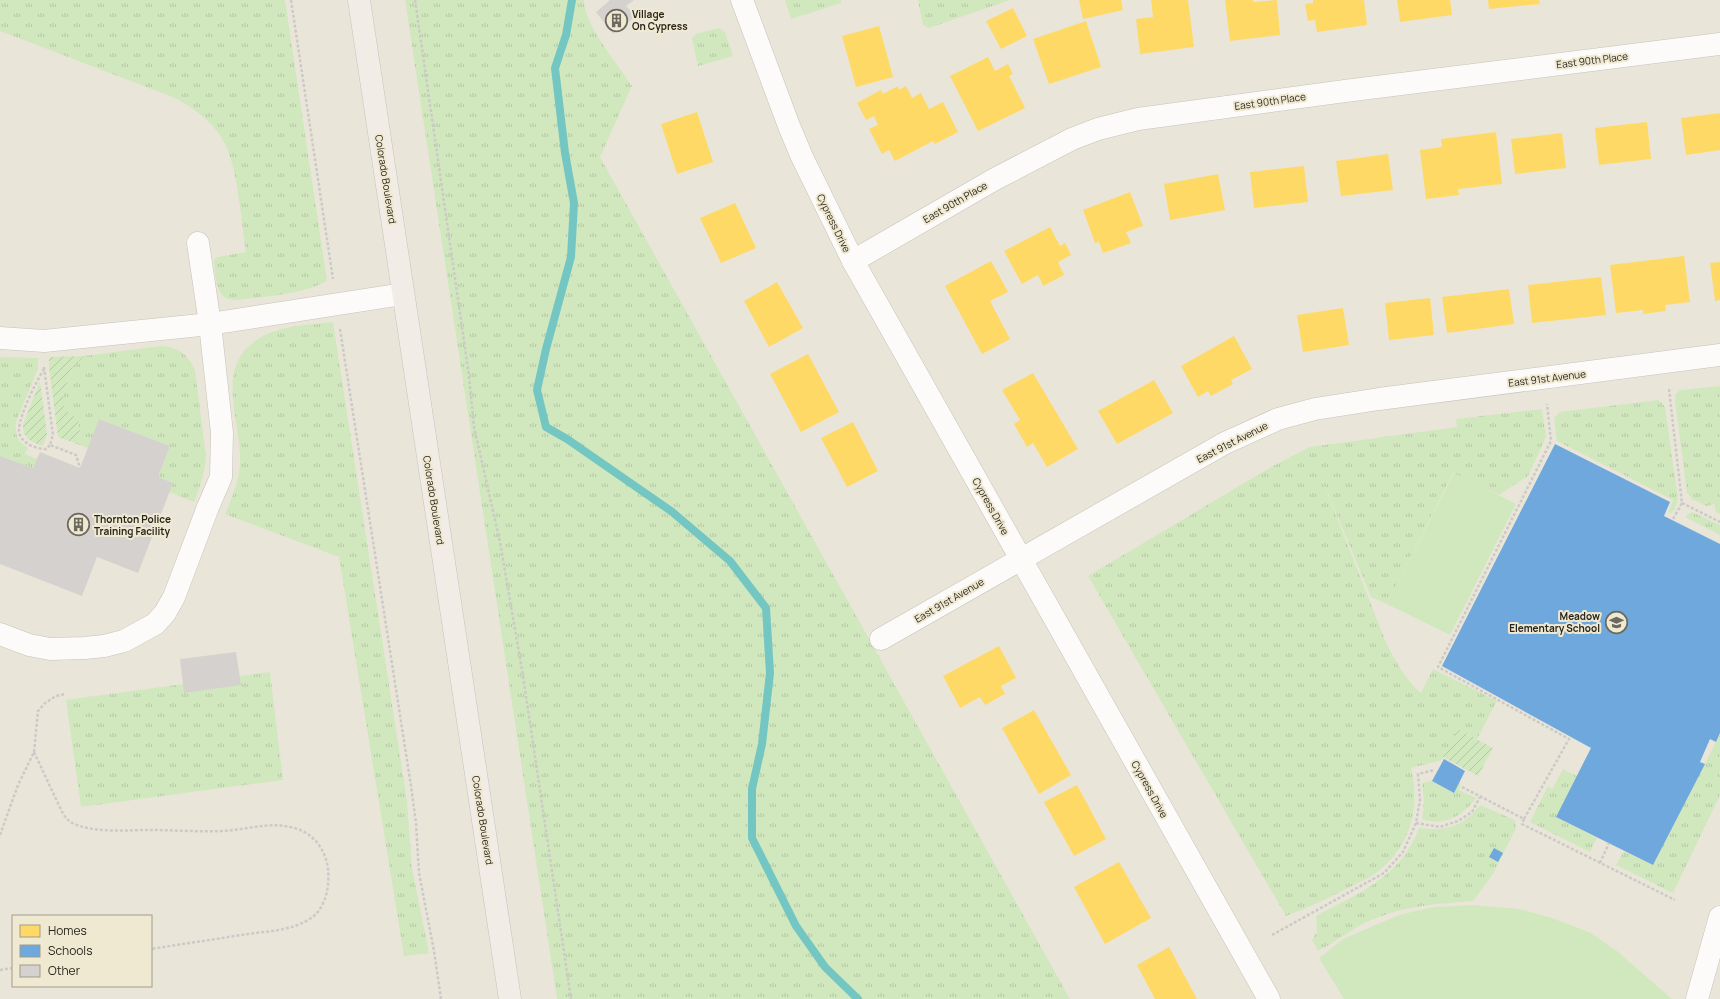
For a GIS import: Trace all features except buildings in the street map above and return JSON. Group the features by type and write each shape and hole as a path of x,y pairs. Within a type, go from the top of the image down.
{"main road":[{"name":"Colorado Boulevard","path":"359,0 510,999"}],"street":[{"name":"Cypress Drive","path":"742,0 789,126 853,261 1269,999"},
{"name":"East 90th Place","path":"853,261 995,180 1072,139 1098,129 1138,119 1346,90 1720,44"},
{"path":"0,634 30,645 50,649 85,648 124,641 155,624 165,613 174,597 221,477 222,433 210,324 198,243"},
{"path":"0,338 44,341 210,324 403,294"},
{"name":"East 91st Avenue","path":"881,639 1225,443 1278,419 1315,409 1379,399 1720,355"},
{"path":"1697,999 1720,917"}],"path":[{"path":"291,0 331,268"},
{"path":"415,0 469,376 474,427 500,542 523,676 571,999"},
{"path":"340,326 411,786 419,872 433,944 441,999"},
{"path":"44,363 53,435 50,445 46,449 41,449 31,446 22,439 19,429 37,381 44,368"},
{"path":"1669,389 1682,503 1673,519"},
{"path":"1547,404 1551,441 1438,667 1569,739 1522,824 1674,900"},
{"path":"50,445 76,455 80,468"},
{"path":"1682,503 1720,522"},
{"path":"0,835 18,785 34,752 38,711 45,703 56,696 65,694"},
{"path":"34,752 63,814 68,821 77,825 115,830 222,831 263,825 282,825 305,832 316,840 325,855 329,870 328,884 320,909 312,918 300,924 271,931 152,949"},
{"path":"1272,935 1384,873 1403,852 1416,823 1420,800 1418,774 1434,770"},
{"path":"1462,786 1480,797 1524,819"},
{"path":"1416,823 1440,827 1458,821 1472,812 1480,797"},
{"path":"1600,863 1609,843"},
{"path":"0,970 12,968"}],"green space":[{"path":"0,0 285,0 327,281 317,286 284,294 238,300 224,297 220,293 216,282 214,260 217,257 246,252 233,166 229,153 220,135 202,116 175,98 0,31"},
{"path":"405,0 584,0 585,10 595,32 632,86 600,157 1070,999 557,999"},
{"path":"785,0 841,0 841,3 791,19"},
{"path":"918,0 1010,0 929,28 923,25"},
{"path":"719,28 725,32 733,56 698,66 692,38 696,34"},
{"path":"333,322 407,801 412,868 429,953 404,956 339,557 225,514 237,484 240,464 233,393 233,376 238,360 248,346 265,335 281,329"},
{"path":"161,346 182,352 195,370 206,456 203,474 194,502 169,492 173,483 158,477 170,446 99,419 88,448 77,444 80,432 78,419 67,411 63,405 63,396 72,368 77,361 84,356"},
{"path":"84,356 72,368 63,396 63,405 67,411 78,419 80,432 77,444 58,437 49,357"},
{"path":"0,357 38,358 38,369 16,422 16,434 21,443 28,448 25,454 37,459 33,468 0,456"},
{"path":"40,381 47,434 43,446 28,439 23,429 23,424"},
{"path":"1720,386 1720,514 1716,512 1714,504 1706,506 1692,499 1687,493 1675,401 1676,394 1680,390"},
{"path":"1659,400 1665,407 1678,499 1675,509 1671,513 1668,513 1673,500 1557,441 1554,419 1559,412"},
{"path":"1542,409 1546,437 1528,476 1499,495 1453,473 1387,604 1371,597 1322,479 1385,640 1405,675 1421,693 1433,669 1497,701 1477,739 1458,729 1442,760 1411,768 1415,797 1410,826 1398,851 1388,862 1375,874 1339,893 1286,916 1088,576 1271,467 1310,447 1457,427 1456,419"},
{"path":"1454,473 1516,504 1450,635 1387,604"},
{"path":"1692,512 1720,525 1720,535 1685,517"},
{"path":"270,672 283,780 81,807 66,700"},
{"path":"1458,729 1493,748 1478,776 1443,757"},
{"path":"1720,734 1720,795 1673,893 1616,865 1624,851 1653,865"},
{"path":"1563,769 1577,776 1556,817 1597,838 1590,852 1530,822 1548,786 1552,789"},
{"path":"1432,781 1453,793 1459,782 1461,783 1459,790 1476,798 1459,815 1445,821 1438,822 1422,819 1424,802 1422,783"},
{"path":"1480,805 1515,820 1516,828 1493,874 1473,901 1428,905 1385,915 1357,927 1318,951 1312,940 1317,932 1316,916 1363,891 1390,871 1411,845 1419,828 1438,829 1453,826 1466,819"},
{"path":"1472,905 1519,909 1552,918 1589,932 1617,951 1672,999 1344,999 1319,958 1343,939 1399,915 1433,907"}],"waterway":[{"path":"572,0 566,35 555,68 565,153 574,203 571,257 546,349 537,390 546,427 567,439 671,511 730,561 766,608 770,673 762,744 752,789 752,838 796,926 825,967 858,999"}],"place":[{"name":"Village On Cypress","path":"616,20"},
{"name":"Thornton Police Training Facility","path":"78,525"},
{"name":"Meadow Elementary School","path":"1616,622"}]}
